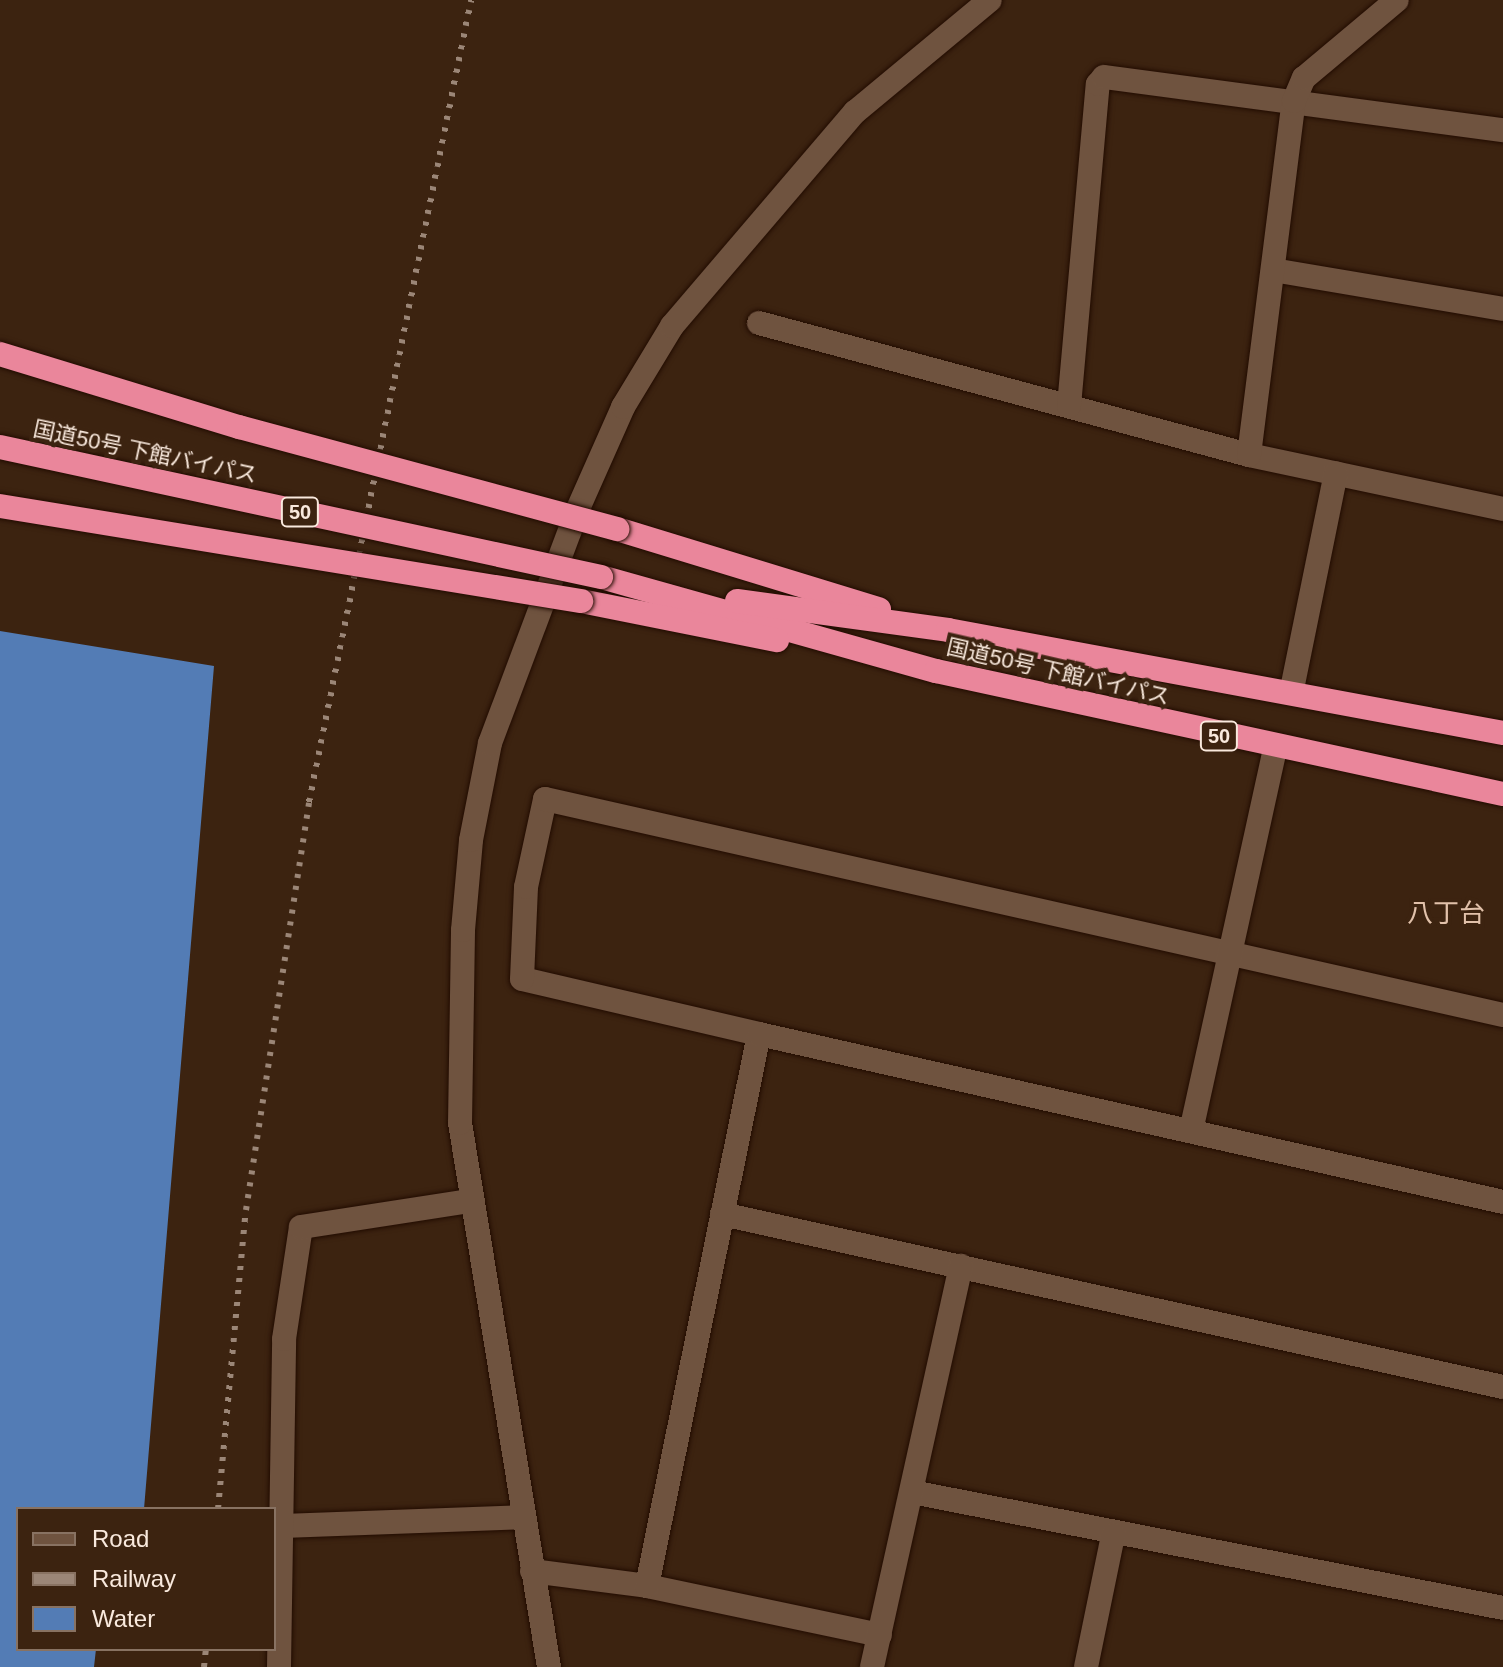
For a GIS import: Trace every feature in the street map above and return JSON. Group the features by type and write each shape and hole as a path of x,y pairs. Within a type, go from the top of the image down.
{"highway":[{"path":"0,354 239,427 617,529 948,630"},
{"name":"国道50号 下館バイパス","path":"0,447 601,577 936,671 1275,749 1503,794"},
{"path":"0,506 581,601 936,671"},
{"name":"国道50号 下館バイパス","path":"654,590 948,630 1292,689 1503,733"}],"street":[{"path":"549,1667 468,1201 459,1034 471,840 490,743 577,511 623,407 723,260 855,112 990,0"},
{"path":"1249,455 1294,101 1304,78 1397,0"},
{"path":"1069,406 1098,84 1104,77 1503,130"},
{"path":"1273,270 1503,309"},
{"path":"759,323 1249,455 1503,509"},
{"path":"1292,689 1336,473"},
{"path":"1191,1131 1275,749"},
{"path":"1503,1015 545,799 526,887 522,979 1503,1202"},
{"path":"647,1586 759,1034"},
{"path":"279,1667 284,1339 301,1227 468,1201"},
{"path":"722,1214 1503,1387"},
{"path":"872,1667 961,1266"},
{"path":"912,1492 1113,1535 1503,1608"},
{"path":"281,1526 523,1517"},
{"path":"1086,1667 1113,1535"},
{"path":"532,1571 647,1586 880,1635"}],"water":[{"path":"0,631 214,666 144,1507 16,1507 16,1651 96,1651 94,1667 0,1667"}],"railway":[{"path":"218,1507 246,1210 309,802 471,0"},
{"path":"204,1667 206,1651"}],"district":[{"name":"八丁台","path":"1446,914"}]}
